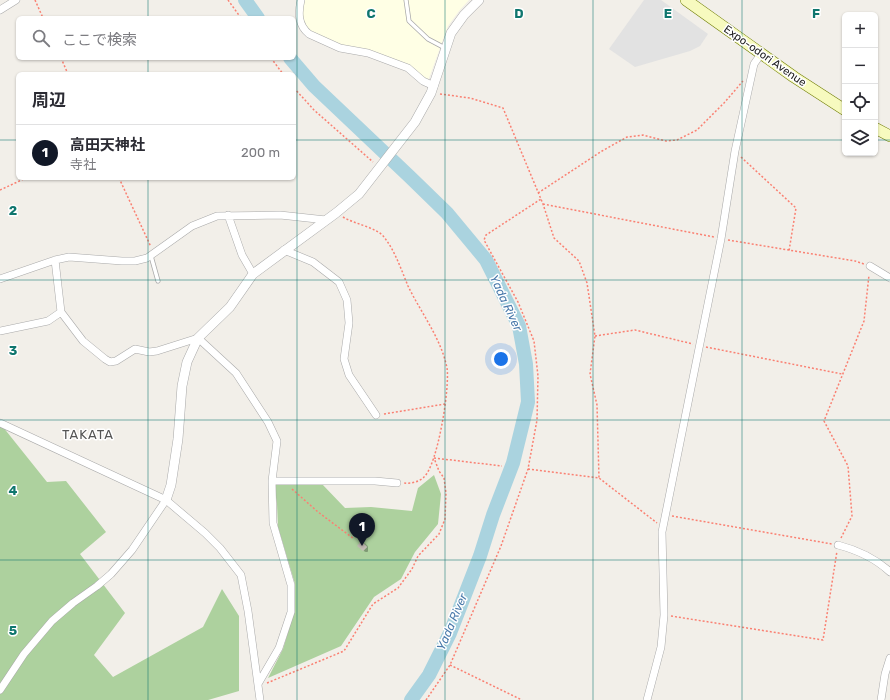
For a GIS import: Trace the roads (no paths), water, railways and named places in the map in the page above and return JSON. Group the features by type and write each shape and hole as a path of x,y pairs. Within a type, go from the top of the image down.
{"main road":[{"name":"Expo-odori Avenue","path":"686,0 842,108"},
{"path":"878,130 890,136"}],"street":[{"path":"0,10 16,0"},
{"path":"301,0 299,18 303,28 308,34 340,48 368,53 408,68 432,89"},
{"path":"0,690 24,654 52,621 111,574 132,550 166,500 171,485 178,439 182,386 187,362 198,338 230,307 253,274 336,213 359,194 415,122 432,89 451,33 464,15 479,0"},
{"path":"647,700 661,647 664,615 662,532 721,239 735,151 754,64 762,54"},
{"path":"0,279 55,260 69,257 135,261 147,258 192,226 217,216 280,214 326,220"},
{"path":"228,215 242,255 253,274"},
{"path":"284,250 313,262 339,282 347,300 349,323 344,359 350,375 376,415"},
{"path":"55,260 61,312 83,341 110,362 116,361 135,349 150,352 157,351 198,338"},
{"path":"870,266 890,278"},
{"path":"0,331 48,321 61,312"},
{"path":"198,338 236,373 268,422 277,441 272,481 273,522 291,585 291,612 280,648 258,685"},
{"path":"0,423 166,500 220,548 241,575 248,611 260,700"},
{"path":"272,481 375,481 397,483"},
{"path":"838,545 854,550 881,563 890,572"},
{"path":"882,700 885,674 890,658"}],"lane":[{"path":"406,0 408,21 428,39 446,48"},
{"path":"152,254 158,281"}],"waterway":[{"name":"Yada River","path":"245,0 257,16"},
{"name":"Yada River","path":"292,60 314,86 447,213 486,260 519,326 526,364 528,402 513,463 493,515 480,556 450,633 429,675 411,700"}],"place":[{"name":"高田天神社","path":"362,546"}],"district":[{"name":"TAKATA","path":"88,434"}]}
